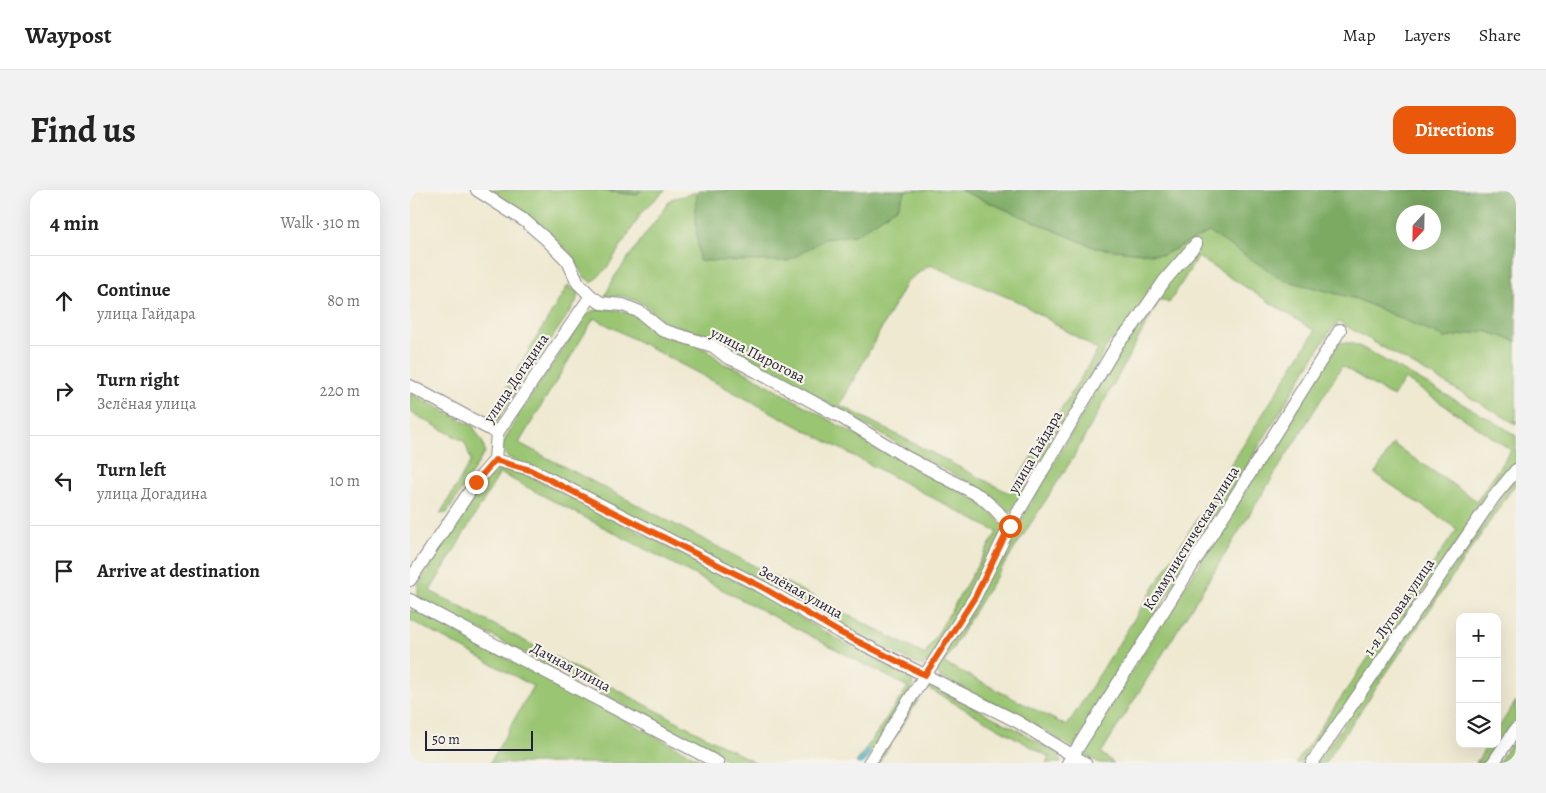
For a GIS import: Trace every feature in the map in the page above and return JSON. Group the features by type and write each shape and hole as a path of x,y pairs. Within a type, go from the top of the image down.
{"street":[{"path":"477,190 524,221 546,239 568,260 578,283 591,296"},
{"name":"улица Гайдара","path":"869,763 975,597 1010,526 1118,343 1148,306 1165,280 1196,244"},
{"name":"улица Догадина","path":"495,460 498,433 591,296"},
{"name":"улица Пирогова","path":"591,296 601,303 624,305 640,312 662,330 713,346 727,357 839,416 906,457 980,496 1010,526"},
{"name":"Коммунистическая улица","path":"1071,759 1340,330"},
{"path":"410,386 498,433"},
{"path":"410,580 476,482 495,460"},
{"name":"Зелёная улица","path":"495,460 530,470 762,587 839,632 1018,722 1071,759 1085,763"},
{"name":"1-я Луговая улица","path":"1312,763 1493,498 1516,470"},
{"name":"Дачная улица","path":"410,600 718,763"},
{"path":"1493,763 1516,728"}],"green space":[{"path":"490,190 596,190 637,195 641,190 665,190 642,212 607,268 592,283 583,276 573,256 530,216"},
{"path":"596,190 641,190 637,195"},
{"path":"698,190 906,190 898,207 855,235 825,239 788,261 699,261 695,209"},
{"path":"906,190 960,190 1096,248 1163,255 1209,231 1284,280 1357,299 1445,338 1485,331 1516,341 1516,424 1339,322 1328,334 1073,748 1025,719 940,677 935,670 1124,344 1111,339 1011,513 985,491 768,371 744,355 728,349 716,337 667,324 642,303 623,296 605,296 615,276 671,199 698,192 695,209 787,261 825,238 855,235 898,207","holes":["1198,257 1315,331 1067,726 944,663 980,602 1073,458 1160,299 1169,303","930,265 1019,302 1098,350 1009,493 840,405 907,281"]},
{"path":"960,190 1516,190 1516,341 1485,331 1445,338 1357,299 1284,280 1209,232 1163,255 1096,248"},
{"path":"568,285 578,293 576,302 495,424 487,421"},
{"path":"603,309 617,310 634,315 707,350 724,364 740,369 903,462 978,501 995,516 1004,527 971,596 931,659 923,666 916,664 506,455 502,445 519,414 585,317 592,311","holes":["594,318 997,532 925,655 519,443"]},
{"path":"1339,342 1359,346 1500,425 1516,436 1516,464 1488,497 1306,763 1296,763 1457,529 1375,474 1393,444 1477,501 1511,450 1405,379 1393,397 1342,366 1101,753 1114,763 1099,763 1081,752"},
{"path":"410,393 473,426 483,443 485,452 447,513 440,514 471,461 465,442 410,412"},
{"path":"500,468 527,475 755,591 834,637 912,679 913,687 864,763 856,763 908,687 500,473 430,591 756,763 733,763 418,597 418,585 480,487"},
{"path":"1516,476 1516,483 1325,763 1317,763"},
{"path":"410,610 707,763 490,763 533,686 410,620"},
{"path":"926,683 1016,729 1058,754 1061,760 1060,763 1046,763 1049,757 926,687 879,763 874,763"},
{"path":"1516,701 1516,721 1501,744 1501,724"},
{"path":"1516,737 1516,752 1509,763 1498,763"},
{"path":"1485,748 1498,748 1488,763 1476,763"}],"waterway":[{"path":"860,763 868,751"}],"route":[{"path":"476,482 495,460 530,470 762,587 839,632 925,675 975,597 1010,526"}]}
